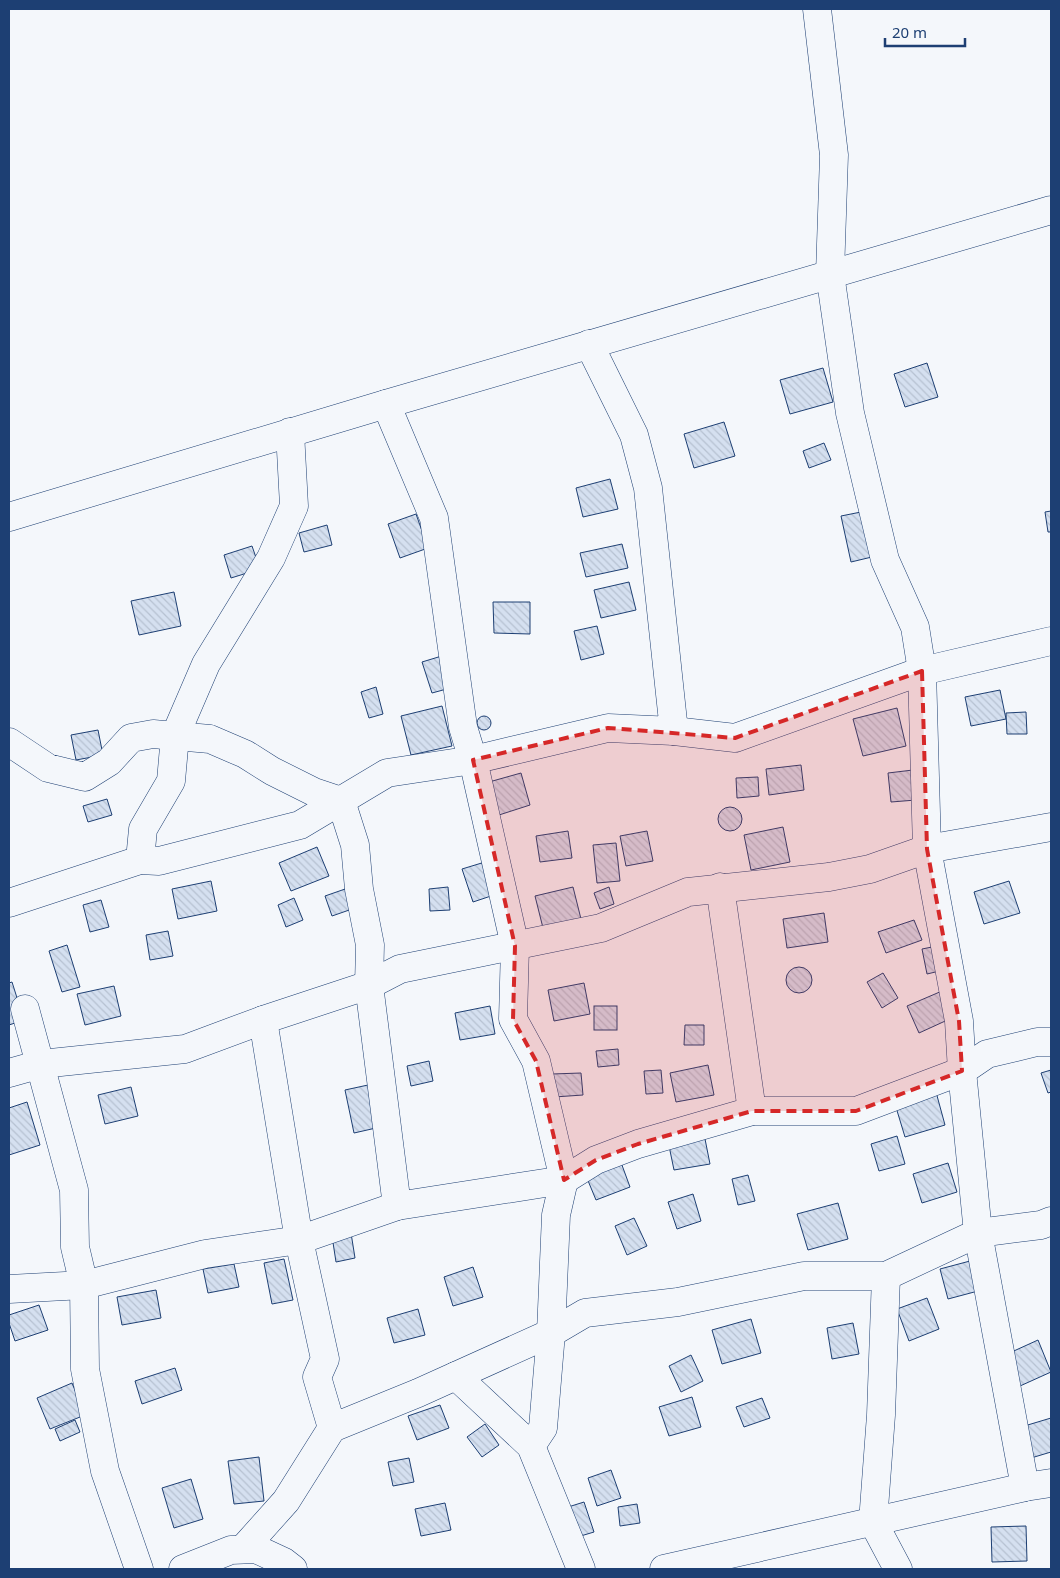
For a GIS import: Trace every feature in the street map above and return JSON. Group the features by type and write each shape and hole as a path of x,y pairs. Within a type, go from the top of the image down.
{"street":[{"path":"664,1569 1038,1485 978,1233 959,1022 928,849 922,671 915,627 885,560 850,413 830,274 834,155 817,9"},
{"path":"9,517 290,432 1051,210"},
{"path":"589,344 634,435 648,488 674,731"},
{"path":"386,404 434,518 463,727 473,760 515,946 513,1019 536,1061 564,1180 556,1215 543,1428 532,1446"},
{"path":"140,860 142,829 171,781 175,736 206,664 272,558 294,506 290,432"},
{"path":"9,903 140,860 159,861 300,825 387,773 473,760 608,728 674,731 735,738 922,671 1051,641"},
{"path":"9,742 48,768 85,776 109,762 132,738 153,734 210,739 245,754 272,771 314,792 341,801"},
{"path":"341,801 355,845 359,889 370,945 369,986 398,1206"},
{"path":"9,1072 40,1064 185,1049 263,1020 369,986 400,969 601,928 688,892 720,887 837,876 870,869 928,849 1051,827"},
{"path":"720,887 752,1111"},
{"path":"25,1009 74,1190 75,1247 84,1285 85,1369 105,1471 139,1569"},
{"path":"263,1020 299,1240 325,1359 316,1377 332,1428"},
{"path":"9,1289 84,1285 205,1254 299,1240 398,1206 564,1180 596,1160 638,1144 752,1111 856,1112 962,1071 987,1054 1037,1042 1051,1042"},
{"path":"243,1549 286,1501 332,1428 456,1376 550,1333 585,1313 678,1302 804,1276 886,1276 978,1233 1051,1222"},
{"path":"886,1276 881,1415 873,1522 898,1569"},
{"path":"456,1376 532,1446 581,1569"},
{"path":"183,1569 231,1550 243,1549 256,1549 293,1569"}],"highlighted area":[{"path":"922,671 927,849 959,1021 962,1071 856,1111 752,1111 638,1144 596,1160 564,1180 536,1061 513,1019 515,946 473,760 608,728 735,738"}],"building":[{"path":"927,363 938,397 905,407 894,374"},
{"path":"823,368 833,402 790,414 780,380"},
{"path":"724,422 735,456 694,468 684,434"},
{"path":"824,443 831,460 809,468 803,451"},
{"path":"610,479 618,509 583,517 576,488"},
{"path":"866,511 876,556 851,562 841,516"},
{"path":"1051,511 1051,532 1048,532 1045,512"},
{"path":"416,514 428,548 400,558 388,524"},
{"path":"327,525 332,545 304,552 299,533"},
{"path":"622,544 628,568 586,577 580,553"},
{"path":"252,546 260,569 231,578 224,555"},
{"path":"629,582 636,610 601,618 594,590"},
{"path":"174,592 181,626 139,635 131,601"},
{"path":"493,602 530,602 530,634 494,633"},
{"path":"597,626 604,654 581,660 574,631"},
{"path":"445,655 454,687 432,693 422,662"},
{"path":"376,687 383,714 369,718 361,692"},
{"path":"1000,690 1006,719 971,726 965,697"},
{"path":"442,706 452,746 411,755 401,716"},
{"path":"897,708 906,746 863,756 853,719"},
{"path":"1026,712 1027,734 1007,734 1006,713"},
{"path":"481,716 487,716 491,723 487,730 481,730 477,726 477,720"},
{"path":"98,730 103,755 76,760 71,735"},
{"path":"801,765 804,790 769,795 766,769"},
{"path":"913,770 916,800 891,802 888,773"},
{"path":"521,773 530,805 499,815 489,782"},
{"path":"758,777 759,796 737,798 736,778"},
{"path":"107,799 112,815 88,822 83,806"},
{"path":"730,807 738,811 742,819 738,827 730,831 722,827 718,819 722,811"},
{"path":"783,827 790,862 751,870 744,835"},
{"path":"568,831 572,858 540,862 536,836"},
{"path":"647,831 653,861 626,866 620,836"},
{"path":"616,843 620,881 597,883 593,845"},
{"path":"317,847 329,876 291,891 279,863"},
{"path":"485,862 497,894 473,902 462,869"},
{"path":"211,881 217,911 178,919 172,889"},
{"path":"1009,881 1020,913 984,924 974,892"},
{"path":"448,887 450,910 430,911 429,889"},
{"path":"573,887 581,919 543,928 535,896"},
{"path":"609,887 614,904 600,909 594,893"},
{"path":"348,888 355,908 332,916 325,896"},
{"path":"294,898 303,920 286,927 278,905"},
{"path":"101,900 109,927 90,932 83,905"},
{"path":"824,913 828,942 787,948 783,919"},
{"path":"914,920 922,940 886,953 878,932"},
{"path":"168,931 173,956 150,960 146,935"},
{"path":"67,945 80,987 62,992 49,951"},
{"path":"942,945 948,969 927,974 922,949"},
{"path":"799,967 808,971 812,980 808,989 799,993 790,989 786,980 790,971"},
{"path":"883,973 898,998 882,1008 867,982"},
{"path":"12,982 24,1020 9,1025 9,983"},
{"path":"584,983 590,1014 554,1021 548,990"},
{"path":"114,986 121,1016 85,1025 77,994"},
{"path":"942,991 954,1017 919,1033 907,1006"},
{"path":"490,1006 495,1034 460,1040 455,1013"},
{"path":"594,1006 617,1006 617,1030 594,1030"},
{"path":"685,1025 704,1025 704,1045 684,1045"},
{"path":"618,1049 619,1065 598,1067 596,1051"},
{"path":"429,1061 433,1081 411,1086 407,1066"},
{"path":"708,1065 714,1095 676,1102 670,1073"},
{"path":"661,1070 663,1093 646,1094 644,1071"},
{"path":"1051,1070 1051,1092 1048,1093 1041,1073"},
{"path":"581,1073 583,1095 554,1097 552,1074"},
{"path":"368,1085 376,1128 354,1133 345,1090"},
{"path":"131,1087 138,1116 105,1124 98,1095"},
{"path":"936,1092 945,1125 905,1137 895,1104"},
{"path":"27,1102 40,1145 9,1155 9,1108"},
{"path":"704,1134 710,1164 674,1170 668,1141"},
{"path":"897,1136 905,1164 879,1171 871,1144"},
{"path":"619,1157 630,1187 596,1200 584,1171"},
{"path":"948,1163 957,1192 922,1203 913,1174"},
{"path":"748,1175 755,1201 738,1205 732,1179"},
{"path":"693,1194 701,1221 677,1229 668,1202"},
{"path":"838,1203 848,1239 808,1250 797,1214"},
{"path":"634,1218 647,1246 627,1255 615,1226"},
{"path":"351,1233 355,1258 336,1262 332,1236"},
{"path":"284,1259 293,1300 272,1304 264,1263"},
{"path":"970,1261 978,1291 948,1299 940,1269"},
{"path":"234,1264 239,1287 208,1293 203,1269"},
{"path":"473,1267 483,1297 453,1306 444,1277"},
{"path":"156,1290 161,1318 122,1325 117,1297"},
{"path":"927,1298 939,1329 909,1341 897,1309"},
{"path":"39,1305 48,1330 15,1341 9,1323 9,1315"},
{"path":"418,1309 425,1335 394,1343 387,1318"},
{"path":"751,1319 761,1353 722,1364 712,1330"},
{"path":"853,1323 859,1354 832,1359 827,1328"},
{"path":"1038,1340 1051,1372 1020,1386 1005,1355"},
{"path":"691,1355 703,1381 681,1392 669,1366"},
{"path":"175,1368 182,1390 142,1404 135,1381"},
{"path":"72,1383 85,1415 50,1429 37,1398"},
{"path":"692,1397 701,1427 669,1436 659,1407"},
{"path":"762,1398 770,1418 744,1427 736,1407"},
{"path":"440,1405 449,1428 417,1440 408,1416"},
{"path":"1051,1418 1051,1452 1031,1458 1021,1427"},
{"path":"75,1420 80,1432 60,1441 55,1429"},
{"path":"485,1424 499,1445 482,1457 467,1437"},
{"path":"259,1457 264,1501 234,1504 228,1461"},
{"path":"409,1458 414,1482 393,1486 388,1462"},
{"path":"611,1470 621,1498 597,1506 588,1478"},
{"path":"191,1479 203,1519 174,1528 162,1488"},
{"path":"584,1502 594,1532 574,1538 565,1508"},
{"path":"445,1503 451,1530 421,1536 415,1509"},
{"path":"637,1504 640,1523 620,1526 618,1507"},
{"path":"1026,1526 1027,1561 992,1562 991,1527"}]}
